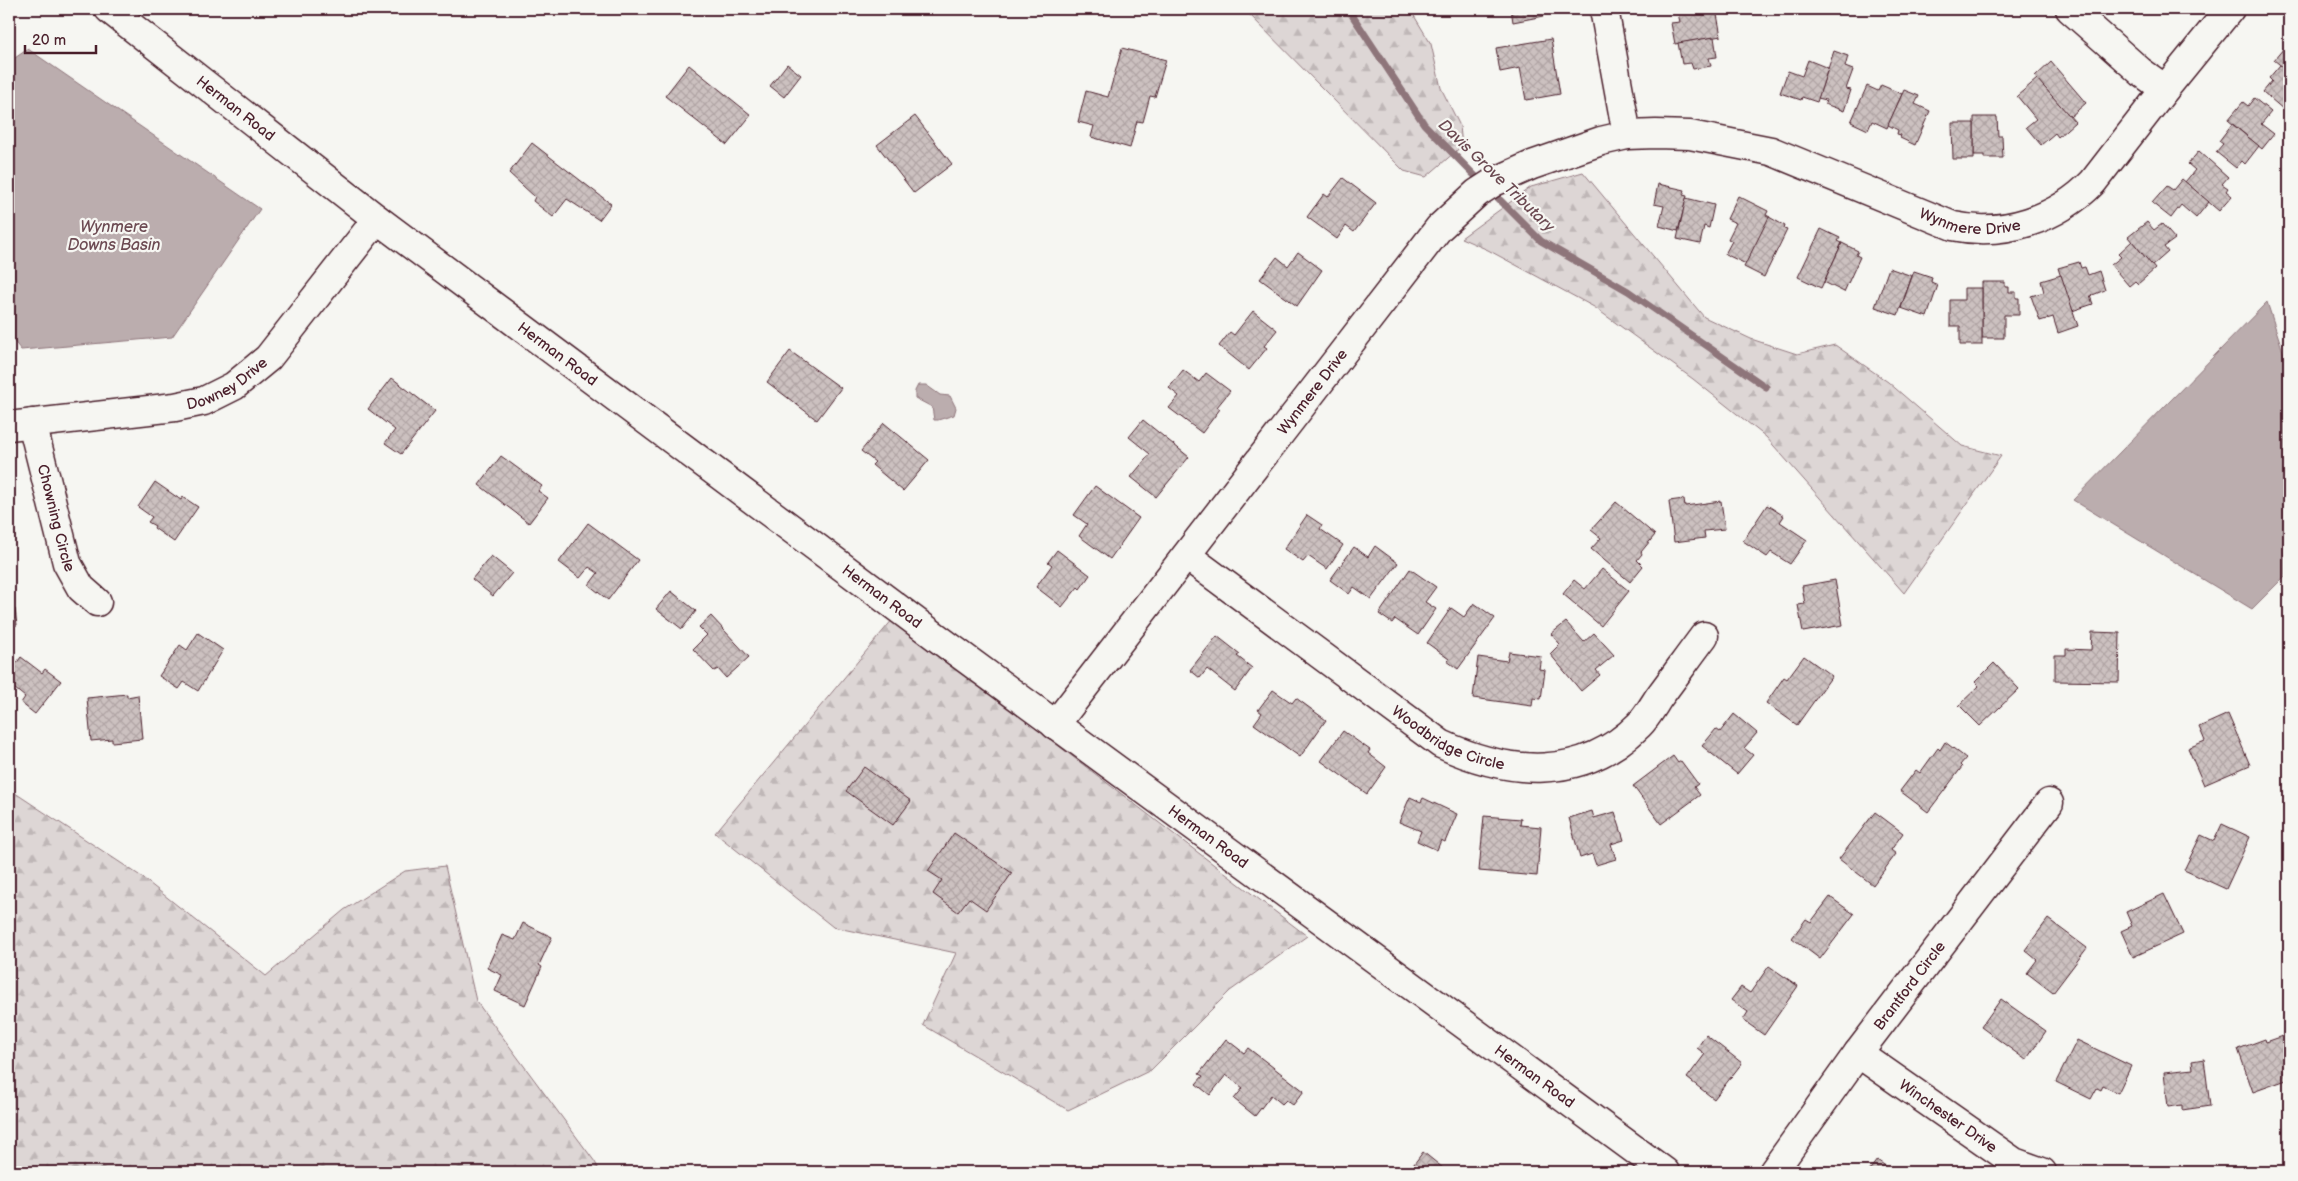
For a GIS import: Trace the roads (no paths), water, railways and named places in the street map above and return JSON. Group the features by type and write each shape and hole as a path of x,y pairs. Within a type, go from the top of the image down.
{"street":[{"name":"Herman Road","path":"109,9 377,219 1055,725 1665,1172"},
{"path":"1604,9 1627,135"},
{"path":"2070,9 2142,72 2165,88"},
{"name":"Wynmere Drive","path":"1055,725 1078,692 1186,556 1439,228 1486,187 1552,157 1601,141 1627,135 1690,135 1771,151 1832,174 1937,220 1971,230 2017,226 2038,220 2080,195 2093,182 2165,88 2230,9"},
{"name":"Downey Drive","path":"21,425 204,402 234,386 268,358 377,219"},
{"name":"Chowning Circle","path":"21,425 67,563 81,588 97,602"},
{"name":"Woodbridge Circle","path":"1186,556 1441,744 1466,756 1508,767 1535,769 1563,765 1592,757 1615,744 1640,725 1704,636"},
{"name":"Brantford Circle","path":"1773,1172 1858,1053 2049,803"},
{"name":"Winchester Drive","path":"1858,1053 2014,1162 2042,1172"}],"water":[{"name":"Wynmere Downs Basin","path":"28,49 260,209 172,337 21,350 9,335 9,62"},
{"path":"2267,302 2289,370 2289,572 2252,609 2073,500"},
{"path":"918,385 926,385 940,395 950,396 956,408 954,415 934,420 932,407 915,398 915,391"}],"waterway":[{"name":"Davis Grove Tributary","path":"1348,9 1424,124 1483,184"},
{"name":"Davis Grove Tributary","path":"1491,191 1541,241 1628,291 1766,387"}]}
